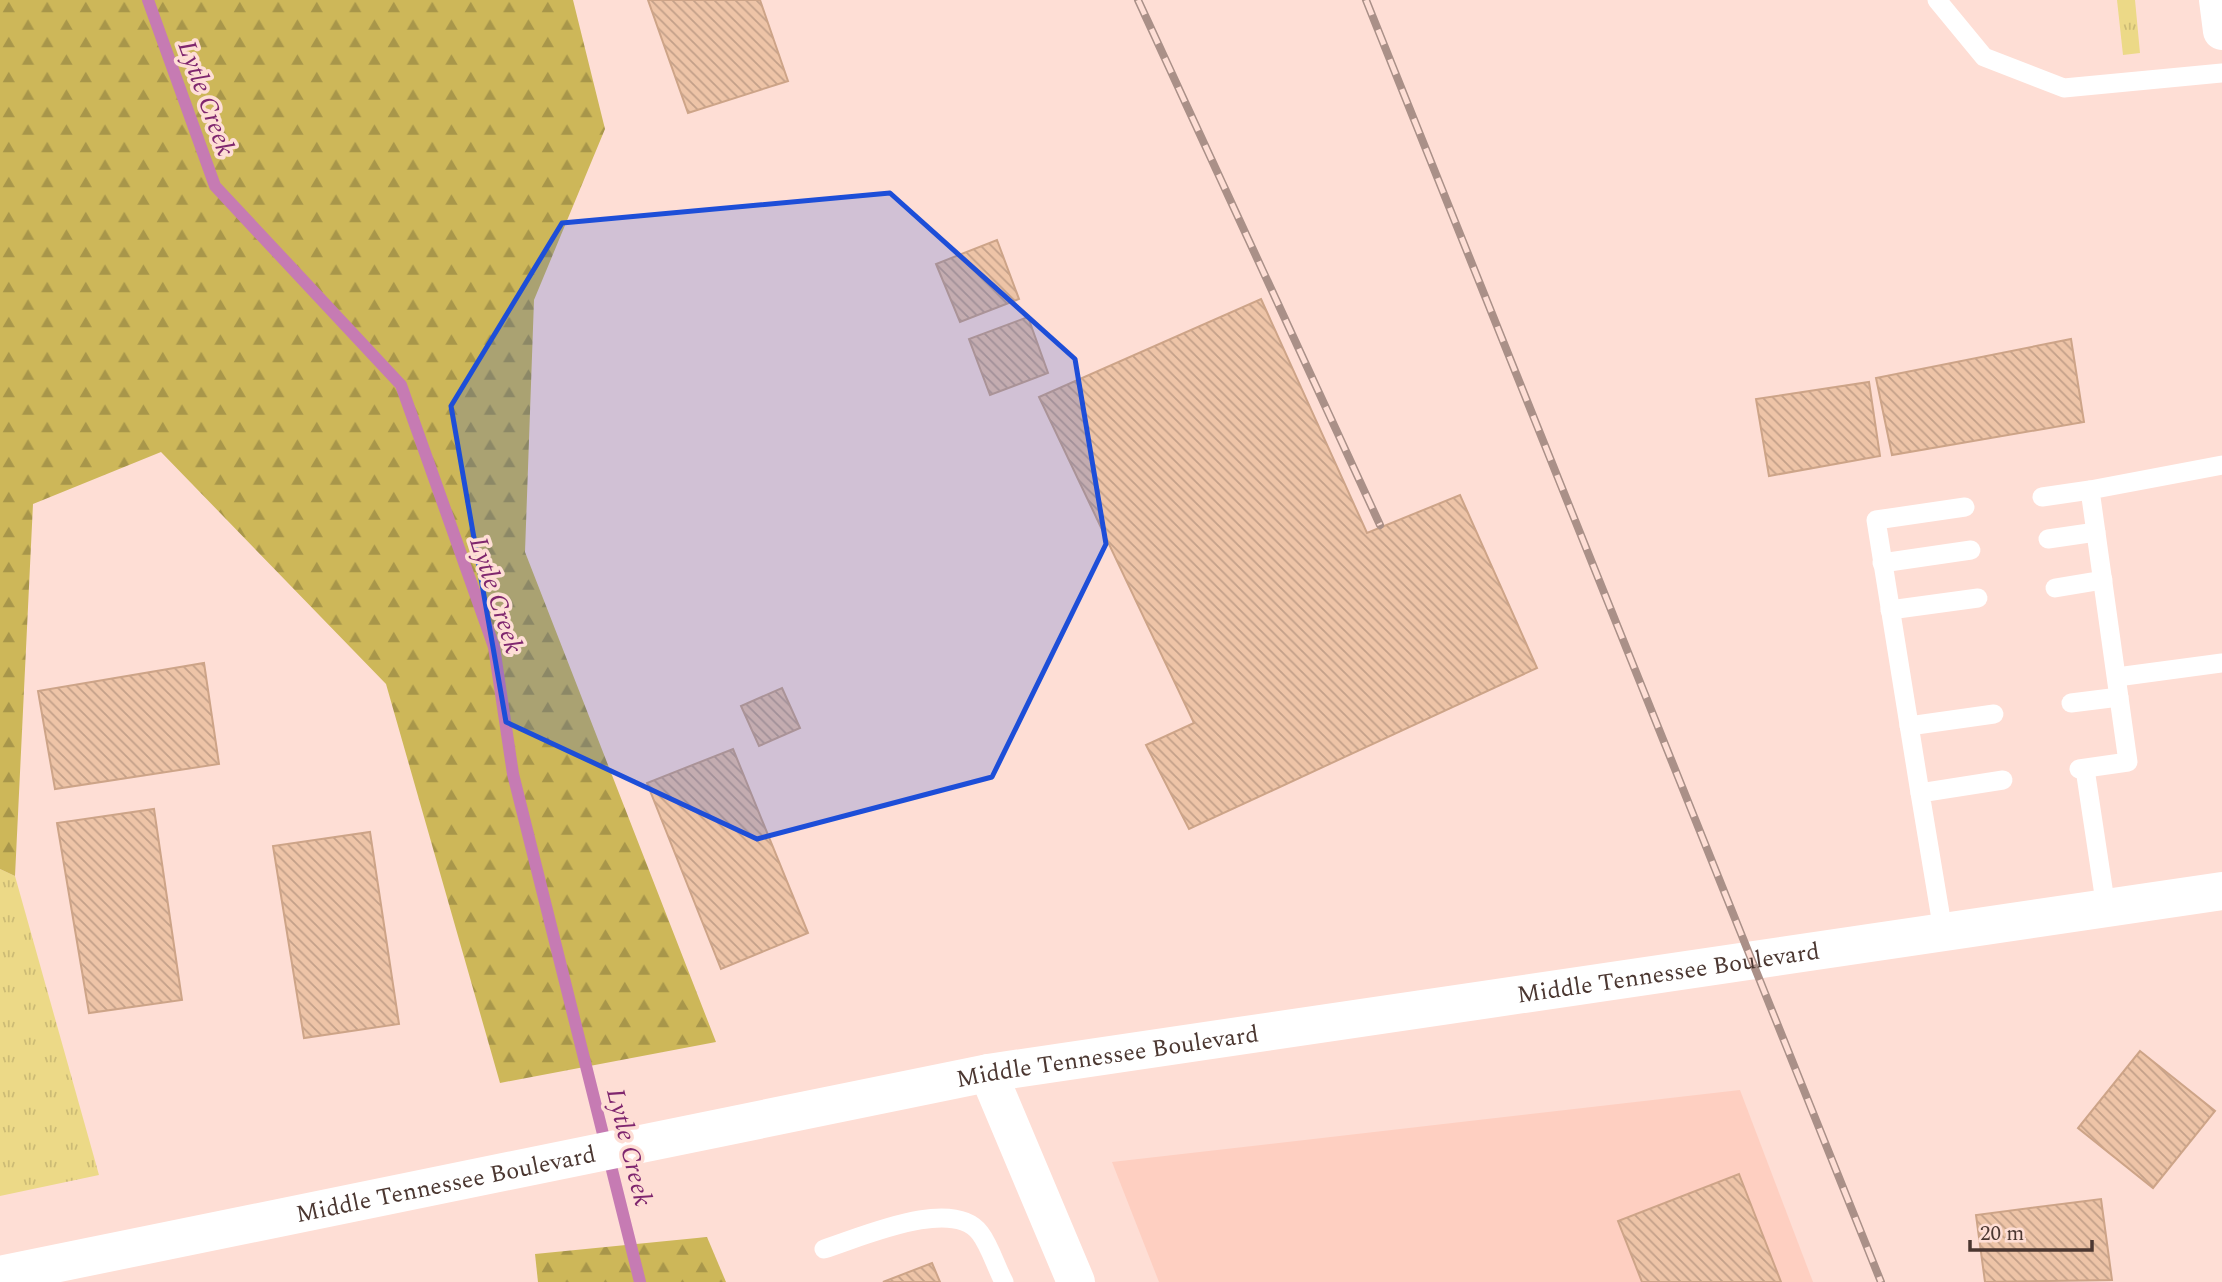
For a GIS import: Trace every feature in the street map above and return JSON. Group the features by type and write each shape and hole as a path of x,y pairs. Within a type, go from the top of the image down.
{"main road":[{"path":"2218,0 2222,31"},
{"name":"Middle Tennessee Boulevard","path":"0,1275 988,1073 2222,891"},
{"path":"988,1073 1076,1282"}],"lane":[{"path":"1937,0 1984,57 2064,88 2222,73"},
{"path":"2042,497 2222,465"},
{"path":"2090,489 2128,762 2082,769 2106,908"},
{"path":"1943,932 1876,520 1965,507"},
{"path":"2048,539 2096,532"},
{"path":"1882,563 1971,550"},
{"path":"2055,587 2103,580"},
{"path":"1890,610 1978,598"},
{"path":"2071,703 2118,687 2222,663"},
{"path":"1909,726 1994,714"},
{"path":"1920,793 2003,780"},
{"path":"824,1249 930,1217 958,1219 979,1231 1004,1282"}],"highlighted area":[{"path":"890,193 1075,359 1106,544 992,777 757,839 506,722 451,406 562,223"}],"shaded area":[{"path":"1740,1090 1813,1282 1159,1282 1112,1162"}],"green space":[{"path":"0,0 573,0 605,129 534,300 525,552 716,1042 500,1083 386,684 161,452 33,504 15,876 0,869"},
{"path":"2117,0 2135,0 2140,53 2123,55"},
{"path":"0,869 15,876 99,1175 0,1196"},
{"path":"707,1237 726,1282 538,1282 535,1254"}],"building":[{"path":"648,0 760,0 788,81 688,113"},
{"path":"997,240 1019,299 960,322 936,264"},
{"path":"1261,299 1367,533 1460,495 1537,668 1189,829 1146,745 1194,723 1039,397"},
{"path":"1028,317 1048,373 990,395 969,339"},
{"path":"2071,339 2084,422 1892,455 1876,378"},
{"path":"1869,382 1880,456 1769,476 1756,399"},
{"path":"204,663 219,764 55,789 38,691"},
{"path":"782,688 800,728 759,746 741,706"},
{"path":"733,749 808,933 721,969 647,783"},
{"path":"154,809 182,1000 89,1013 57,823"},
{"path":"370,832 399,1024 304,1038 273,846"},
{"path":"2140,1051 2215,1111 2153,1188 2078,1128"},
{"path":"1739,1174 1781,1282 1642,1282 1618,1221"},
{"path":"2101,1199 2112,1280 1985,1282 1976,1215"},
{"path":"932,1263 940,1282 883,1282"}],"waterway":[{"name":"Lytle Creek","path":"148,0 215,186 401,385 494,647 513,774 640,1282"}],"railway":[{"path":"1138,0 1380,525"},
{"path":"1366,0 1881,1282"}]}
